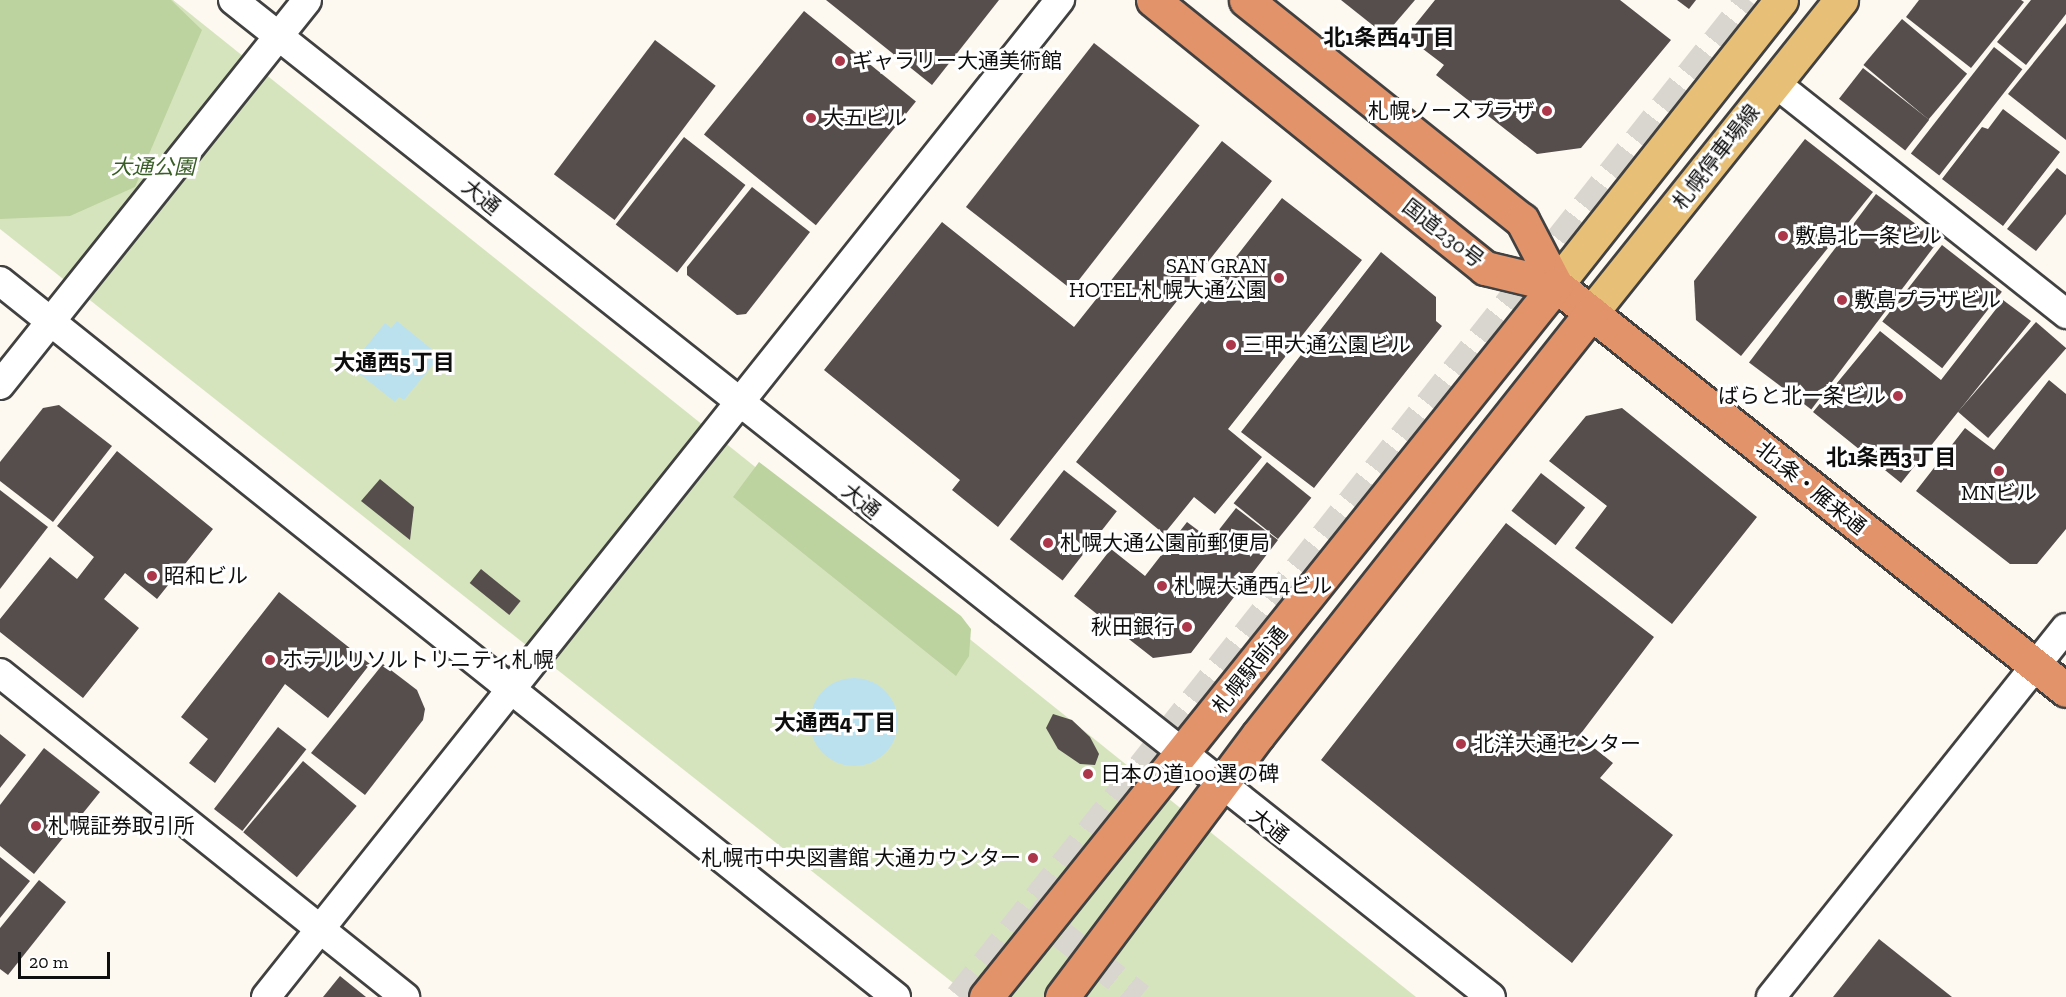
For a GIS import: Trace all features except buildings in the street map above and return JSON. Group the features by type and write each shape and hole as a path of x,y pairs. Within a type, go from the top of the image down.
{"highway":[{"name":"国道230号","path":"1153,0 1485,268 1556,285"},
{"path":"1246,0 1522,220 1556,285"},
{"name":"北1条・雁来通","path":"1556,285 2066,690"},
{"name":"札幌駅前通","path":"986,997 1556,285"},
{"path":"1062,997 1221,788 1591,314"}],"main road":[{"path":"1556,285 1781,0"},
{"name":"札幌停車場線","path":"1591,314 1841,0"}],"street":[{"name":"大通","path":"233,0 1221,788 1491,997"},
{"path":"0,385 307,0"},
{"path":"266,997 1060,0"},
{"path":"1774,84 2066,314"},
{"path":"0,281 513,688 896,997"},
{"path":"1771,997 2066,628"},
{"path":"0,673 405,997"}],"green space":[{"name":"大通公園","path":"0,0 173,0 1416,997 971,997 0,229"},
{"path":"0,0 171,0 202,30 135,187 70,216 0,219"},
{"path":"759,462 961,616 971,629 969,656 956,676 733,497"}],"water":[{"path":"397,321 434,351 430,356 436,361 404,400 399,397 395,402 357,372 362,366 355,360 385,323 391,328"},
{"path":"854,678 879,685 891,697 898,722 891,747 879,759 854,766 829,759 817,747 810,722 817,697 829,685"}],"tunnel":[{"path":"959,997 1749,0"},
{"path":"1029,909 1140,997"}],"place":[{"name":"ギャラリー大通美術館","path":"840,61"},
{"name":"札幌ノースプラザ","path":"1547,111"},
{"name":"大五ビル","path":"811,118"},
{"name":"敷島北一条ビル","path":"1783,236"},
{"name":"SAN GRAN HOTEL 札幌大通公園","path":"1279,278"},
{"name":"敷島プラザビル","path":"1842,300"},
{"name":"三甲大通公園ビル","path":"1231,345"},
{"name":"ばらと北一条ビル","path":"1898,396"},
{"name":"MNビル","path":"1999,471"},
{"name":"札幌大通公園前郵便局","path":"1048,543"},
{"name":"昭和ビル","path":"152,576"},
{"name":"札幌大通西4ビル","path":"1162,586"},
{"name":"秋田銀行","path":"1187,627"},
{"name":"ホテルリソルトリニティ札幌","path":"270,660"},
{"name":"北洋大通センター","path":"1461,744"},
{"name":"日本の道100選の碑","path":"1088,774"},
{"name":"札幌証券取引所","path":"36,826"},
{"name":"札幌市中央図書館 大通カウンター","path":"1033,858"}],"district":[{"name":"北1条西4丁目","path":"1389,38"},
{"name":"大通西5丁目","path":"394,363"},
{"name":"北1条西3丁目","path":"1891,458"},
{"name":"大通西4丁目","path":"835,723"}]}
